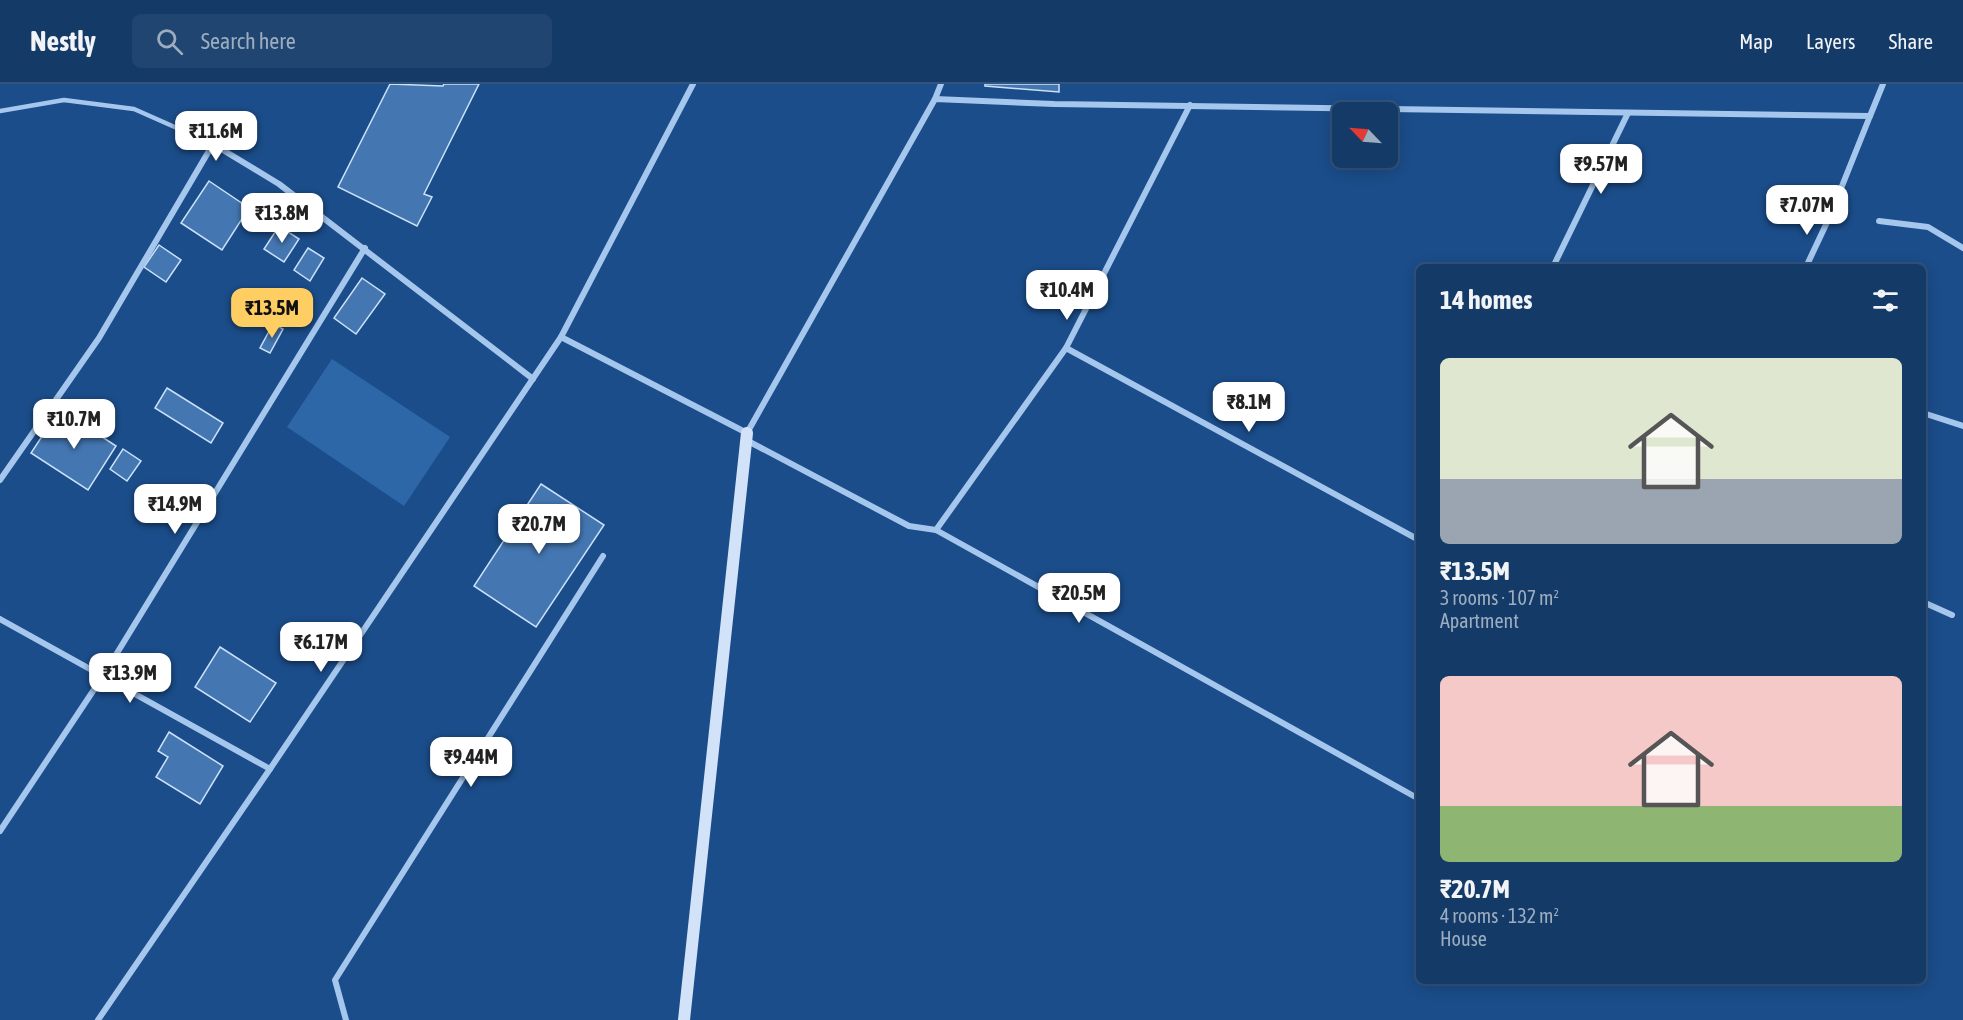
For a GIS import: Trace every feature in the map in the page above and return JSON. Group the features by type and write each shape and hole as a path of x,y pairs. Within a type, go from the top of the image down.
{"street":[{"path":"98,1020 561,337 693,84"},
{"path":"684,1020 746,436 934,99 940,84"},
{"path":"1807,264 1830,216 1883,84"},
{"path":"934,99 1870,116"},
{"path":"936,530 1066,348 1190,105"},
{"path":"1554,264 1628,113"},
{"path":"0,480 99,338 213,144 279,184 532,379"},
{"path":"1879,221 1928,227 1963,248"},
{"path":"0,831 103,676 364,248"},
{"path":"561,337 909,526 936,530 1416,797"},
{"path":"1066,348 1416,538"},
{"path":"1926,414 1963,426"},
{"path":"346,1020 335,980 603,556"},
{"path":"1926,603 1952,615"},
{"path":"0,619 270,769"}],"lane":[{"path":"0,111 64,100 134,109 213,144"}],"shaded area":[{"path":"332,359 450,437 404,506 287,427"}],"building":[{"path":"390,84 443,86 444,84 479,84 424,194 432,197 417,226 338,187"},
{"path":"985,84 1059,84 1059,92 985,86"},
{"path":"209,181 249,208 222,250 181,223"},
{"path":"279,226 299,239 284,262 264,249"},
{"path":"159,245 181,260 166,282 144,267"},
{"path":"308,248 324,258 310,281 294,270"},
{"path":"362,278 385,294 356,334 334,318"},
{"path":"273,324 283,329 270,353 260,348"},
{"path":"167,388 223,423 211,443 155,408"},
{"path":"60,409 116,446 88,490 31,453"},
{"path":"123,449 141,461 127,481 110,469"},
{"path":"541,484 604,525 536,627 474,586"},
{"path":"220,647 276,683 250,722 195,687"},
{"path":"169,732 223,766 200,804 156,777 168,757 158,751"}]}
